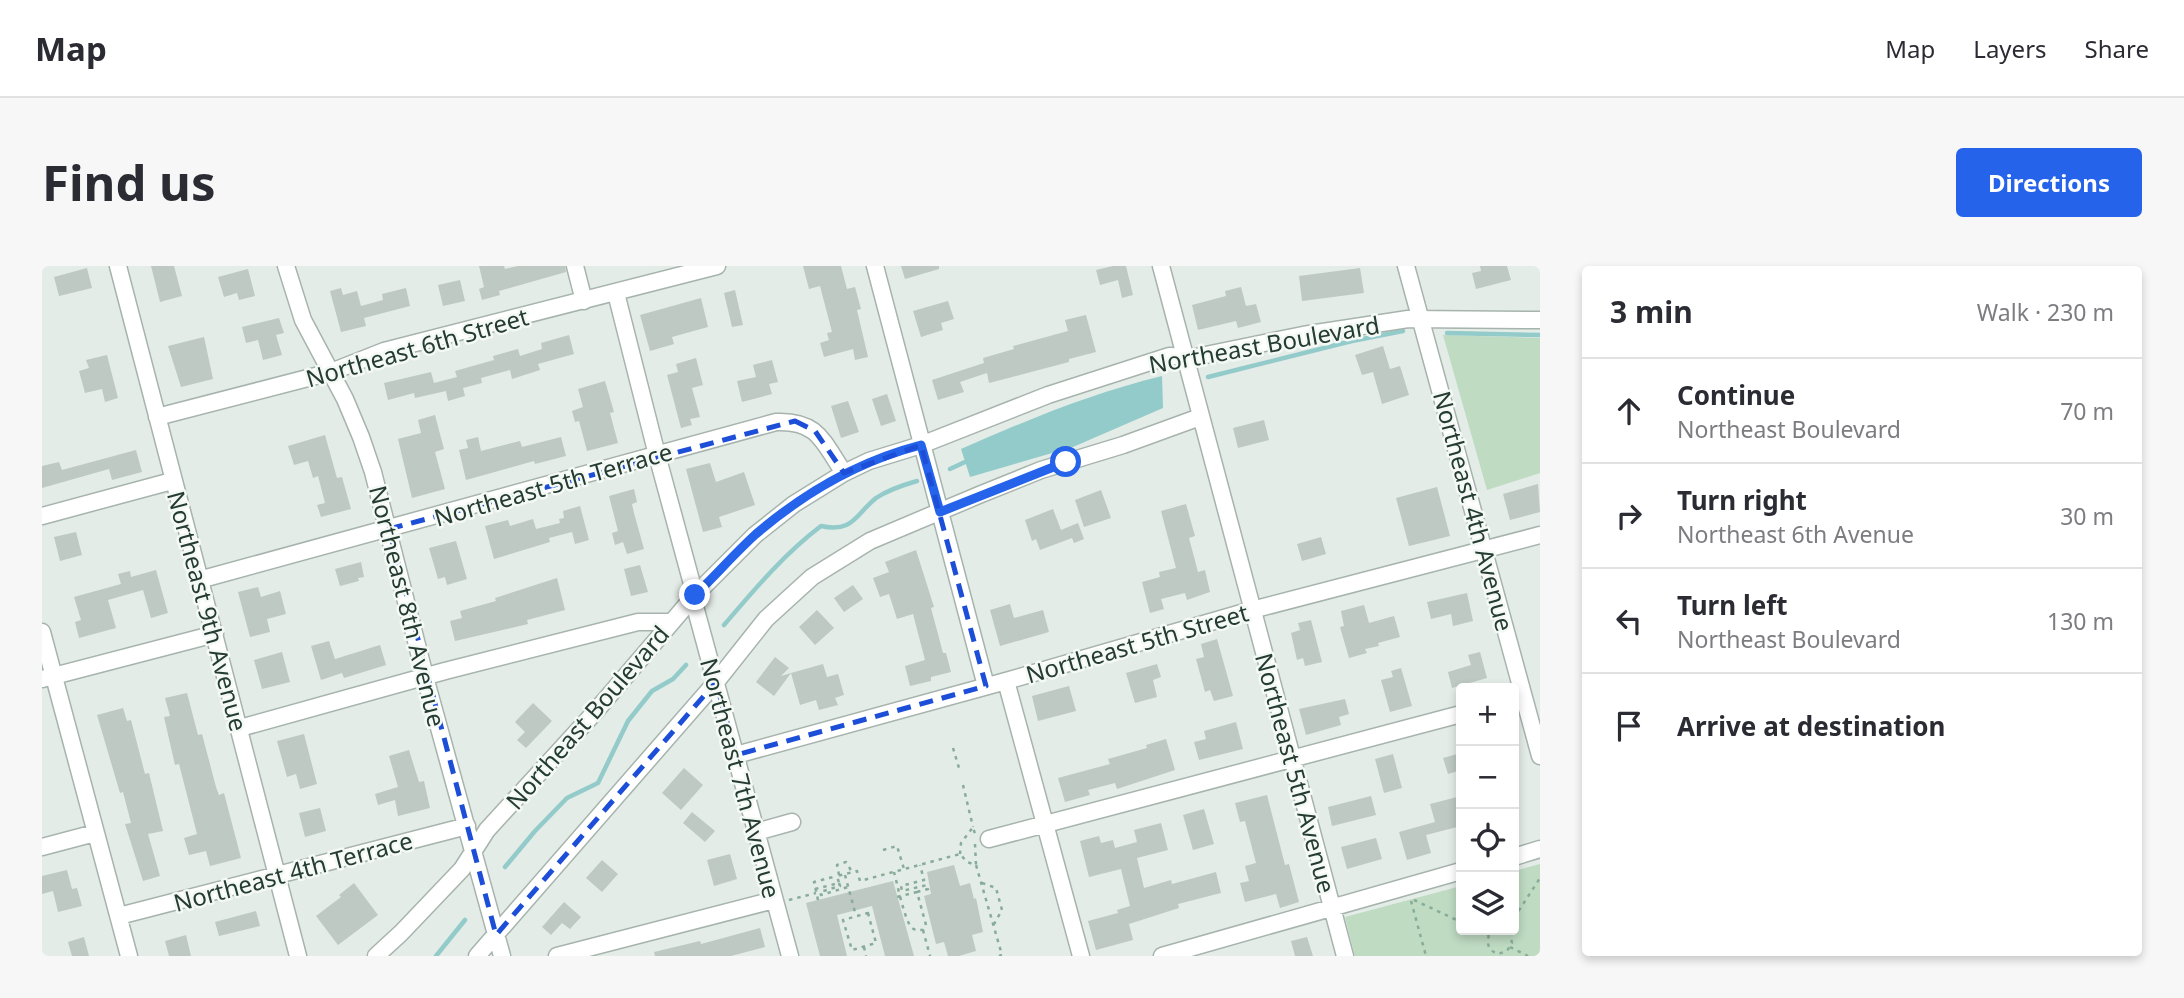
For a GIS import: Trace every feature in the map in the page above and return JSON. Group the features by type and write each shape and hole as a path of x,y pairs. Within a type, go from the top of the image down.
{"street":[{"name":"Northeast 9th Avenue","path":"118,266 298,956"},
{"name":"Northeast 8th Avenue","path":"286,266 303,320 362,437 502,956"},
{"path":"575,266 584,301"},
{"name":"Northeast 6th Street","path":"157,417 331,372 384,351 717,266"},
{"path":"875,266 986,687"},
{"name":"Northeast 5th Avenue","path":"1160,266 1345,956"},
{"name":"Northeast 4th Avenue","path":"1406,266 1540,756"},
{"name":"Northeast 7th Avenue","path":"616,292 756,832 780,900 790,956"},
{"name":"Northeast Boulevard","path":"376,956 461,869 487,830 595,712 694,597 755,535 794,504 844,473 869,461 921,445 1048,396 1169,356 1196,357 1363,325 1421,318 1540,320"},
{"path":"477,956 716,682 766,619 811,577 870,541 1041,470 1123,445 1200,417"},
{"name":"Northeast 5th Terrace","path":"199,580 776,422 795,421 815,431 844,473"},
{"path":"42,516 172,481"},
{"name":"Northeast 5th Street","path":"736,755 986,687 1252,610 1540,536"},
{"path":"240,728 425,676 638,622 671,622"},
{"path":"42,632 48,678 129,956"},
{"path":"48,678 215,634"},
{"path":"1006,681 1080,956"},
{"path":"989,839 1456,715"},
{"path":"756,832 792,822"},
{"name":"Northeast 4th Terrace","path":"118,916 467,826"},
{"path":"42,847 95,832"},
{"path":"1519,855 1540,849"},
{"path":"1162,956 1458,872"},
{"path":"557,956 780,900"}],"path":[{"path":"953,748 959,768"},
{"path":"963,785 975,834 976,865 1001,956"},
{"path":"973,827 961,843 960,854 967,862 976,865"},
{"path":"883,850 898,846 904,869"},
{"path":"818,900 814,882 857,871 860,881 960,854"},
{"path":"848,887 821,895 820,892 840,886 836,866 846,862 852,872"},
{"path":"898,889 901,886 925,882 920,864"},
{"path":"894,872 898,897 910,926 923,930"},
{"path":"845,874 856,916"},
{"path":"1519,910 1540,878"},
{"path":"780,900 839,883"},
{"path":"981,883 996,888 1002,912 993,926"},
{"path":"898,889 902,891 927,885 928,889 898,897"},
{"path":"918,892 930,956"},
{"path":"1426,956 1410,898 1456,920"},
{"path":"868,913 876,943 864,947 852,950 844,920 868,913"},
{"path":"1489,935 1488,944 1494,954 1503,953 1510,947 1512,938 1509,935"},
{"path":"864,947 866,956"},
{"path":"1510,947 1528,956"}],"highlighted area":[{"path":"795,421 815,431 844,473 921,445 986,686 736,755 716,682 496,935 389,529"}],"green space":[{"path":"1443,335 1540,338 1540,473 1487,490"},
{"path":"1540,864 1540,956 1355,956 1345,917 1456,887 1456,935 1519,935 1519,870"}],"water":[{"path":"1162,376 1163,408 1073,447 970,477 961,449 1060,408 1110,390"}],"building":[{"path":"151,266 174,266 182,296 160,302"},
{"path":"479,266 504,266 505,269 518,266 565,266 566,272 499,291 500,295 482,300 479,289 484,287"},
{"path":"803,266 841,266 847,289 855,287 861,309 857,310 868,357 855,360 853,349 824,357 820,343 829,340 827,333 832,332 820,286 809,289"},
{"path":"901,266 939,266 939,269 905,279"},
{"path":"1126,266 1133,295 1122,298 1118,280 1100,285 1096,270"},
{"path":"1480,266 1507,266 1511,280 1476,289 1472,273 1481,271"},
{"path":"87,268 92,288 59,296 54,277"},
{"path":"1360,268 1364,293 1302,301 1299,276"},
{"path":"248,269 255,296 239,300 237,293 224,297 218,277"},
{"path":"460,280 465,301 443,306 438,285"},
{"path":"1241,287 1246,306 1256,304 1261,322 1238,328 1236,321 1198,330 1192,305 1226,296 1225,291"},
{"path":"341,288 343,295 357,291 361,306 383,300 382,294 406,288 410,306 364,318 366,326 341,332 330,291"},
{"path":"735,290 743,325 732,327 724,293"},
{"path":"701,298 708,327 672,337 674,344 650,351 640,315"},
{"path":"948,301 954,319 941,323 943,330 921,337 913,311"},
{"path":"1086,315 1096,352 989,383 987,373 960,382 964,392 938,400 932,380 984,363 983,358 1014,349 1013,346 1068,331 1065,320"},
{"path":"279,318 284,333 276,335 282,355 263,360 258,340 246,343 242,327"},
{"path":"569,335 574,354 538,364 540,370 512,379 510,370 481,378 482,383 463,388 465,396 448,401 446,391 415,398 414,393 388,400 384,383 431,372 434,383 457,377 455,371 494,360 493,356 518,349 520,356 542,349 541,343"},
{"path":"204,337 213,379 181,387 168,346"},
{"path":"1383,346 1390,369 1400,366 1409,395 1382,404 1373,372 1362,375 1355,355"},
{"path":"107,355 118,398 105,402 102,389 85,393 79,371 89,368 86,360"},
{"path":"696,358 703,385 692,388 700,417 690,419 692,425 681,428 667,375 678,372 676,364"},
{"path":"772,360 778,382 769,384 772,394 742,402 737,381 756,377 753,365"},
{"path":"605,381 614,412 610,413 618,443 587,451 579,421 575,422 572,411 583,407 578,389"},
{"path":"887,394 896,421 881,426 872,399"},
{"path":"848,401 859,432 841,438 831,406"},
{"path":"435,415 444,449 435,452 445,489 412,498 398,439 421,433 418,420"},
{"path":"1264,420 1269,440 1238,448 1233,428"},
{"path":"325,435 337,478 342,477 351,509 321,517 317,505 325,503 318,476 313,478 308,461 294,465 288,446"},
{"path":"478,437 481,451 520,441 522,447 561,437 566,456 535,464 534,461 466,480 459,450 468,448 466,440"},
{"path":"136,450 142,472 112,480 109,469 42,488 42,466 59,462 62,470"},
{"path":"710,463 716,482 744,472 755,505 719,517 722,527 703,532 686,469"},
{"path":"1538,484 1540,512 1510,520 1503,494"},
{"path":"1437,487 1450,536 1409,546 1396,498"},
{"path":"634,489 637,502 632,504 644,549 627,554 623,542 615,545 612,533 618,531 609,496"},
{"path":"1101,490 1111,518 1084,527 1075,500"},
{"path":"1186,504 1195,536 1189,538 1198,572 1205,570 1210,592 1187,600 1185,593 1161,599 1164,609 1150,613 1142,582 1160,577 1159,572 1176,568 1161,511"},
{"path":"580,506 589,540 575,544 572,532 549,538 550,542 494,559 485,526 508,520 510,526 533,519 536,529 560,523 559,519 564,518 563,511"},
{"path":"1053,509 1061,530 1078,523 1084,539 1074,543 1072,538 1040,550 1036,539 1032,541 1025,520"},
{"path":"76,532 82,555 60,561 54,537"},
{"path":"1321,537 1326,554 1302,561 1297,544"},
{"path":"456,541 467,579 447,585 445,577 438,579 429,548"},
{"path":"916,550 934,607 931,608 943,653 946,653 951,672 910,686 905,666 925,660 913,614 897,619 889,594 880,597 873,578 889,572 885,562"},
{"path":"361,562 364,577 340,586 335,569"},
{"path":"640,565 648,592 631,596 624,569"},
{"path":"156,570 168,613 151,618 143,590 108,600 116,628 79,638 75,622 81,620 74,597 121,584 118,574 130,571 131,577"},
{"path":"557,578 565,610 527,620 528,624 455,641 450,621 462,618 460,611 496,601 495,598"},
{"path":"853,585 863,599 844,612 834,598"},
{"path":"258,587 261,597 280,591 286,614 267,619 270,632 250,637 238,592"},
{"path":"1467,593 1473,621 1453,626 1451,614 1431,619 1427,602"},
{"path":"1010,604 1014,618 1043,610 1049,632 1000,646 990,610"},
{"path":"1364,605 1369,623 1394,616 1400,637 1378,643 1379,646 1365,649 1367,653 1349,658 1340,627 1344,626 1341,611"},
{"path":"817,610 834,628 815,645 799,627"},
{"path":"1311,620 1322,662 1305,666 1303,658 1297,660 1291,633 1300,630 1298,623"},
{"path":"1217,639 1233,696 1214,701 1210,690 1205,692 1196,659 1204,657 1201,644"},
{"path":"329,641 335,659 380,645 386,665 344,678 342,673 321,680 311,646"},
{"path":"282,652 290,682 262,689 254,660"},
{"path":"1480,652 1487,678 1470,683 1456,683 1456,687 1452,688 1448,672 1471,665 1468,655"},
{"path":"775,657 789,668 781,676 791,673 774,696 756,682"},
{"path":"823,664 827,677 838,674 844,695 835,698 838,705 819,710 816,700 800,705 791,673"},
{"path":"1157,664 1161,677 1153,680 1157,697 1135,703 1126,673"},
{"path":"1401,668 1412,706 1390,712 1381,680 1393,677 1391,671"},
{"path":"1069,686 1076,711 1038,721 1032,696"},
{"path":"187,693 198,735 202,734 216,787 219,795 224,793 241,858 210,866 206,851 189,855 184,838 197,834 179,764 175,765 164,717 170,716 165,698"},
{"path":"1345,699 1349,714 1339,717 1341,725 1306,735 1299,709"},
{"path":"533,703 552,721 526,748 517,740 525,732 515,722"},
{"path":"123,708 127,721 131,720 145,774 149,773 163,831 148,834 160,876 143,881 125,824 131,823 123,792 120,793 97,715"},
{"path":"1236,722 1243,749 1199,760 1194,742 1206,739 1204,731"},
{"path":"304,734 317,784 300,789 296,774 287,777 277,741"},
{"path":"1166,739 1175,770 1117,789 1115,783 1088,790 1090,795 1065,802 1058,778 1110,764 1108,759 1147,748 1146,745"},
{"path":"409,750 419,782 424,781 430,808 398,816 395,800 378,805 375,794 398,787 389,756"},
{"path":"1393,754 1402,788 1384,793 1375,759"},
{"path":"1456,754 1456,772 1448,774 1443,758"},
{"path":"684,768 703,785 681,810 662,793"},
{"path":"1267,795 1285,865 1289,864 1299,902 1280,908 1276,894 1245,902 1240,883 1249,881 1245,866 1256,863 1245,821 1240,822 1235,803"},
{"path":"1371,796 1376,815 1332,826 1328,807"},
{"path":"1456,797 1456,827 1426,835 1431,853 1407,860 1399,832 1435,822 1430,804"},
{"path":"320,808 326,831 305,837 299,813"},
{"path":"1204,809 1214,844 1193,850 1183,815"},
{"path":"692,812 715,831 705,842 683,823"},
{"path":"1161,823 1168,850 1137,858 1144,888 1171,880 1172,884 1216,872 1221,893 1178,904 1179,908 1129,924 1133,940 1096,950 1088,921 1118,913 1117,910 1130,906 1121,869 1089,877 1080,841 1099,836 1101,843 1113,840 1115,848 1137,842 1134,830"},
{"path":"1376,838 1382,859 1347,869 1341,847"},
{"path":"730,854 737,879 714,886 707,860"},
{"path":"602,860 618,874 602,892 586,878"},
{"path":"954,865 960,886 970,883 983,932 972,935 976,951 948,956 944,942 936,944 924,896 931,894 927,872"},
{"path":"67,870 72,889 77,888 82,906 58,912 53,891 42,894 42,876"},
{"path":"893,881 914,956 885,956 872,906 837,915 847,956 820,956 806,903"},
{"path":"354,883 378,915 338,945 316,916"},
{"path":"564,902 581,917 570,929 562,923 551,935 542,927"},
{"path":"256,911 260,926 219,936 215,922"},
{"path":"760,928 765,947 731,956 655,956 654,952 700,941 701,944"},
{"path":"186,935 191,956 169,956 165,941"},
{"path":"84,937 89,956 72,956 68,942"},
{"path":"1307,937 1313,956 1295,956 1291,941"}],"waterway":[{"path":"1208,377 1403,331"},
{"path":"1447,333 1540,335"},
{"path":"950,469 965,462"},
{"path":"724,625 782,560 821,526 832,528 847,525 876,498 917,481"},
{"path":"505,867 567,798 598,783 628,721 652,691 673,679 686,665"},
{"path":"436,956 465,920"}],"route":[{"path":"695,595 755,535 794,504 869,461 921,445 940,512 1066,462"}]}
